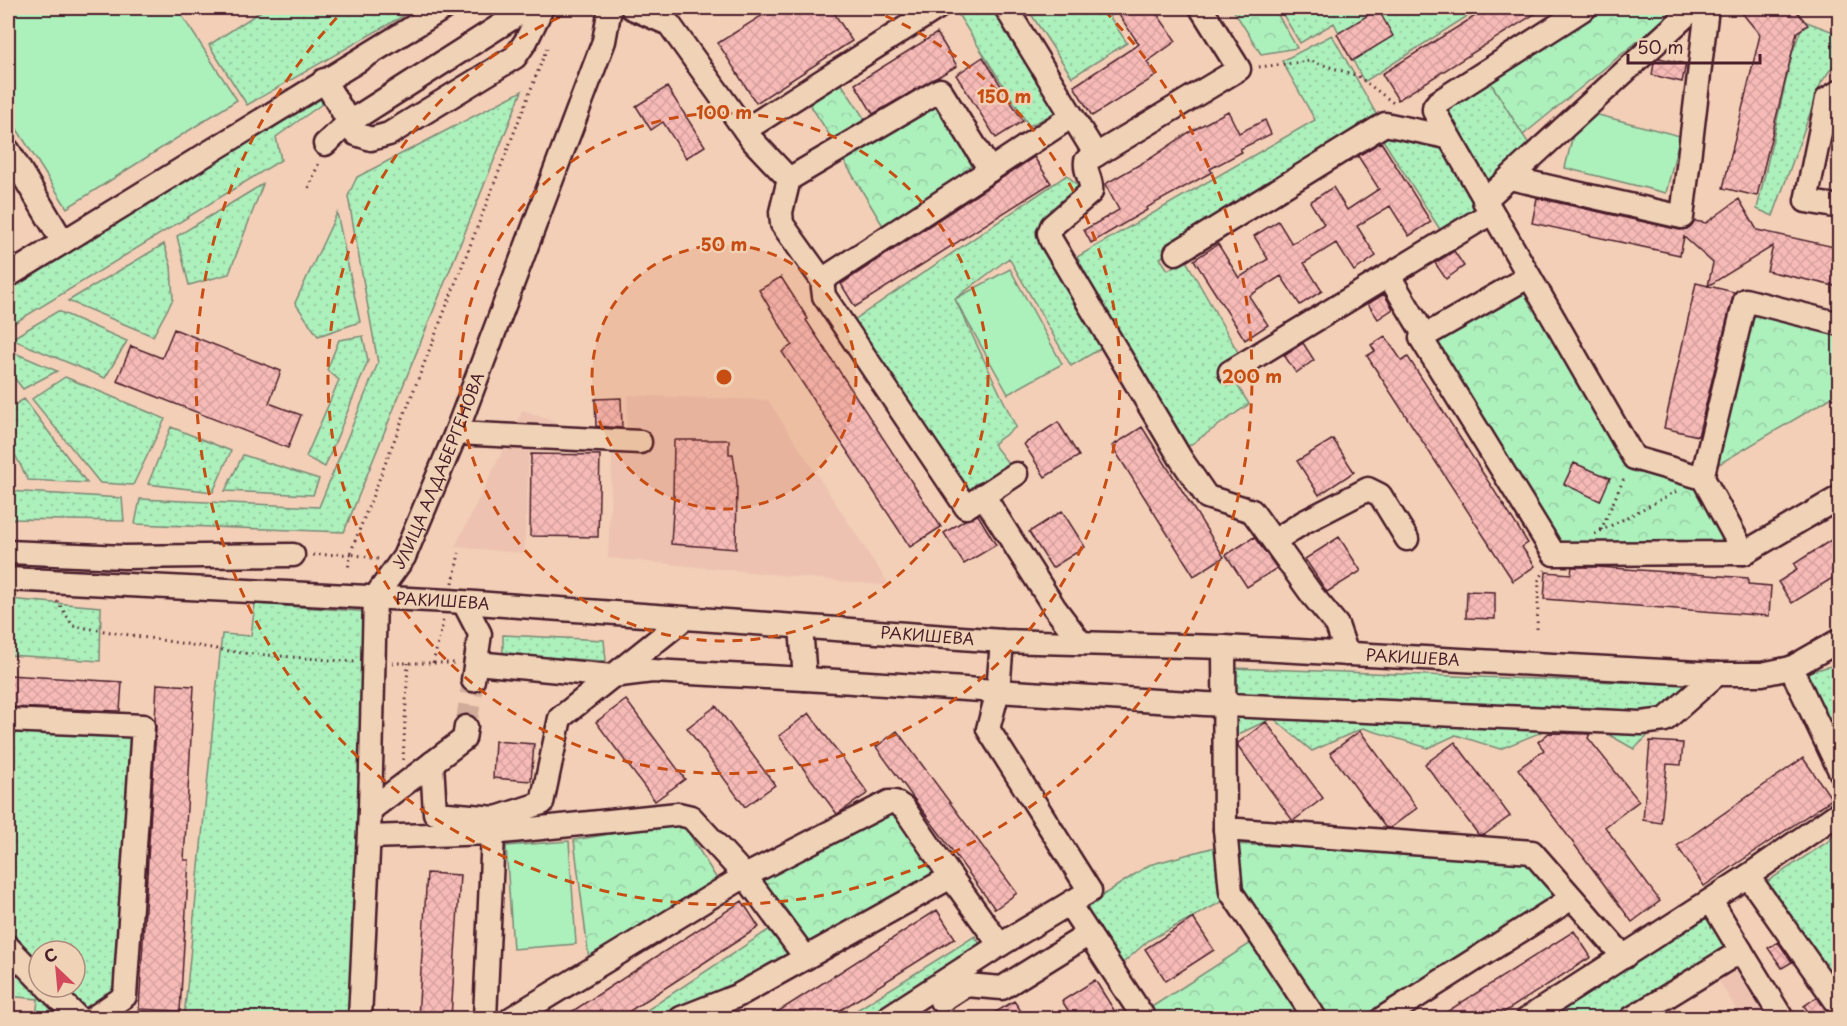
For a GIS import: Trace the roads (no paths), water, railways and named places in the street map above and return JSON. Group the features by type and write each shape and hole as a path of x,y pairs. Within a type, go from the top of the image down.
{"street":[{"path":"8,276 444,8"},
{"path":"325,144 348,123 528,8"},
{"path":"324,80 348,123 360,136 376,138 389,134 515,57 526,41 542,8"},
{"name":"УЛИЦА АЛДАБЕРГЕНОВА","path":"375,597 401,563 456,433 604,41 610,8"},
{"path":"632,8 669,24 745,130 789,179"},
{"path":"745,130 937,8"},
{"path":"1006,8 1096,154"},
{"path":"1201,8 1239,69 1086,161 1085,166 1092,186 1091,192 1052,226 1049,233 1180,459 1207,497 1252,511 1313,596 1337,625 1347,654"},
{"path":"1585,8 1438,102 1434,111 1634,458 1703,478"},
{"path":"1230,372 1389,276 1488,207 1510,178 1696,8"},
{"path":"1510,178 1682,217 1696,8"},
{"path":"990,170 940,90 789,179 781,212 782,224 822,280 824,296 966,507 1016,474"},
{"path":"1839,91 1827,99 1806,201 1839,207"},
{"path":"822,280 1072,116"},
{"path":"1176,253 1385,124 1447,137"},
{"path":"8,150 63,242"},
{"path":"1389,276 1425,336"},
{"path":"1528,276 1421,338 1554,554 1744,553 1839,497"},
{"path":"1744,553 1703,478 1745,300 1839,324"},
{"path":"456,433 640,442"},
{"path":"1274,541 1304,522 1368,489 1380,495 1407,539"},
{"path":"983,495 1054,607 1081,643"},
{"path":"8,552 124,557 293,555"},
{"path":"124,557 125,584"},
{"name":"РАКИШЕВА","path":"8,579 375,597 1002,641 1224,647 1717,674 1762,674 1791,668 1839,640"},
{"path":"360,1018 370,810 375,597"},
{"path":"464,603 480,634 474,672 612,676 652,671 1223,704 1641,723 1665,720 1717,674"},
{"path":"432,763 435,813 496,818 542,803 560,718 684,619"},
{"path":"801,627 806,679"},
{"path":"887,1018 1000,945 1090,891 988,729 998,691 1002,641"},
{"path":"1224,647 1225,829 1231,892 1314,1018"},
{"path":"1791,668 1839,771"},
{"path":"8,720 143,726 124,996 105,1016"},
{"path":"370,810 464,739 466,727"},
{"path":"512,1018 745,876 890,802 895,802 904,808 1000,945"},
{"path":"1528,1018 1711,901 1839,812"},
{"path":"369,837 493,833 678,814 691,817 745,876 806,958"},
{"path":"1225,829 1532,852 1624,957"},
{"path":"485,1018 493,833"},
{"path":"1748,876 1839,1007"},
{"path":"681,1018 737,996 951,877"},
{"path":"1383,1018 1572,898"},
{"path":"1711,901 1782,1018"},
{"path":"1069,904 1144,1018"},
{"path":"914,1018 966,985 1002,988 1089,934"},
{"path":"8,947 27,967"},
{"path":"1632,1018 1741,951"},
{"path":"59,999 78,1018"}],"tunnel":[{"path":"466,727 473,680"}]}
